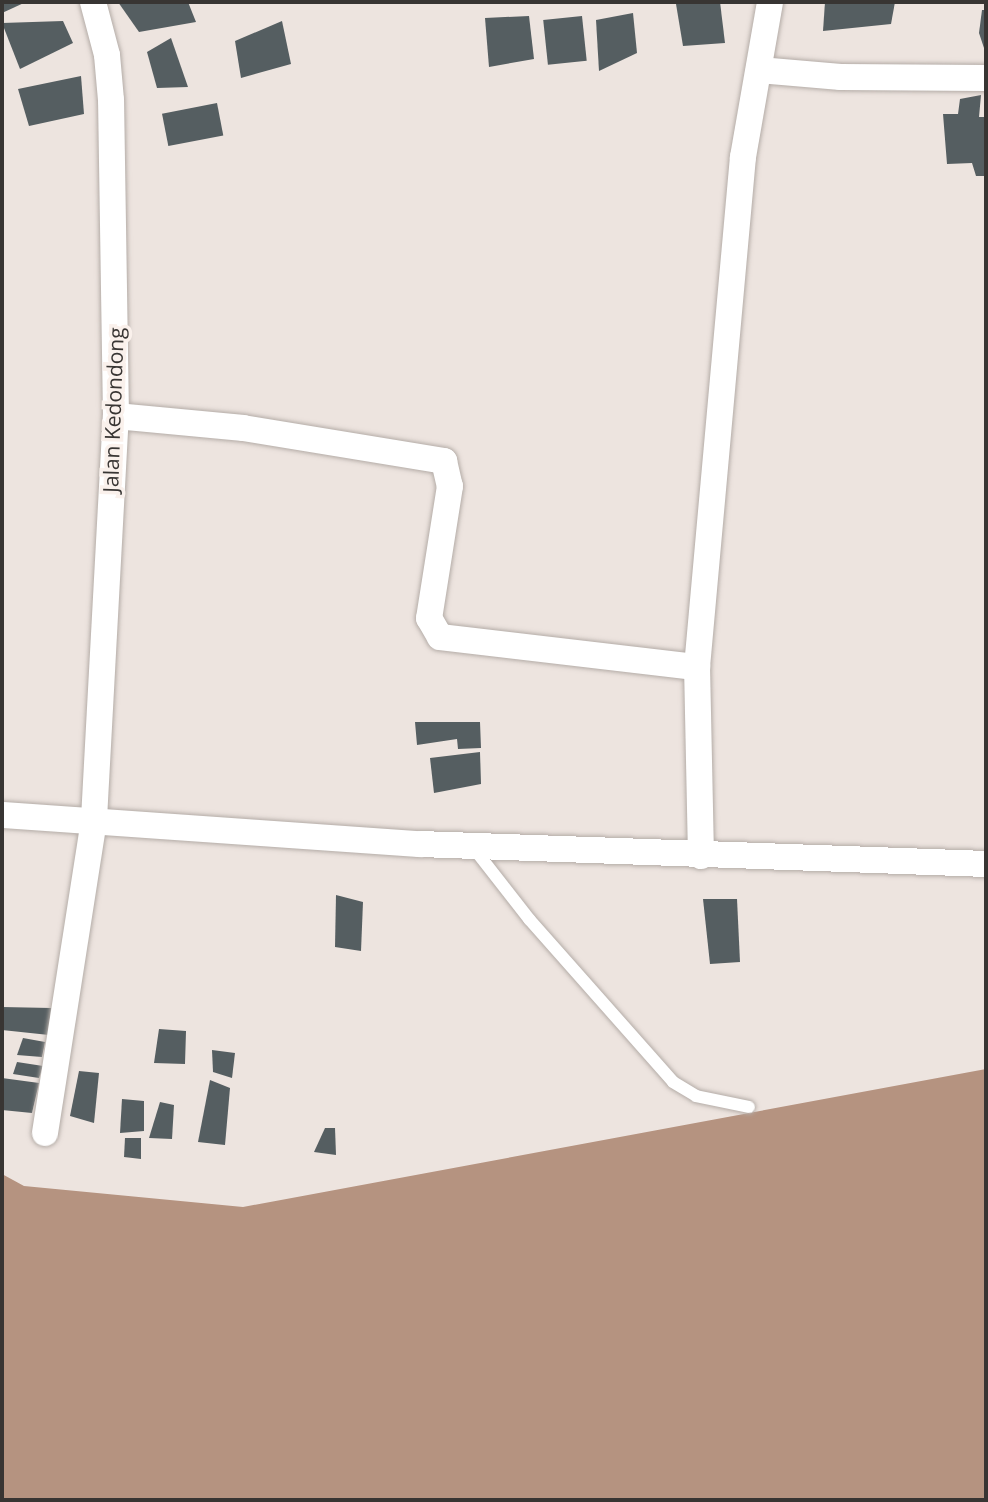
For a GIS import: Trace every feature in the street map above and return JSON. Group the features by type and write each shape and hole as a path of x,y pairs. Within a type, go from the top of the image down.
{"street":[{"name":"Jalan Kedondong","path":"45,1133 94,819 116,416 111,100 107,55 93,2"},
{"path":"701,856 697,667 743,157 770,2"},
{"path":"759,70 841,76 986,78"},
{"path":"116,416 243,428 444,461 450,486 429,618 435,633 448,640 697,667"},
{"path":"2,815 472,846 986,864"}],"lane":[{"path":"472,846 528,919 673,1082 696,1096 749,1107"}],"shaded area":[{"path":"986,1069 986,1500 2,1500 2,1174 24,1186 243,1207"}],"building":[{"path":"2,2 26,2 2,13"},
{"path":"118,2 188,2 196,22 139,32"},
{"path":"720,2 725,43 683,46 676,4"},
{"path":"825,2 895,2 891,24 823,31"},
{"path":"982,10 986,10 986,54 979,33"},
{"path":"633,13 637,53 599,71 596,20"},
{"path":"529,16 534,59 489,67 485,18"},
{"path":"582,16 587,61 548,65 543,20"},
{"path":"63,21 73,43 20,69 2,23"},
{"path":"282,21 291,64 241,78 235,41"},
{"path":"171,38 188,87 157,88 147,52"},
{"path":"81,76 84,114 29,126 18,89"},
{"path":"981,95 979,117 986,117 986,176 976,176 972,163 947,164 943,114 958,114 960,99"},
{"path":"217,103 223,135 168,146 162,114"},
{"path":"415,722 480,722 481,748 458,749 457,739 417,745"},
{"path":"480,752 481,784 434,793 430,758"},
{"path":"336,895 363,902 361,951 335,947"},
{"path":"703,899 737,899 740,962 710,964"},
{"path":"2,1007 51,1008 49,1035 2,1030"},
{"path":"159,1029 186,1031 185,1064 154,1063"},
{"path":"23,1038 45,1042 42,1057 17,1055"},
{"path":"212,1050 235,1053 232,1078 213,1072"},
{"path":"17,1062 43,1066 39,1078 13,1074"},
{"path":"79,1071 99,1073 94,1123 70,1116"},
{"path":"2,1078 39,1083 32,1113 2,1110"},
{"path":"210,1080 230,1088 225,1145 198,1142"},
{"path":"122,1099 144,1101 144,1131 120,1133"},
{"path":"160,1102 174,1105 172,1139 149,1138"},
{"path":"325,1128 335,1128 336,1155 314,1152"},
{"path":"125,1138 141,1138 141,1159 124,1157"}]}
